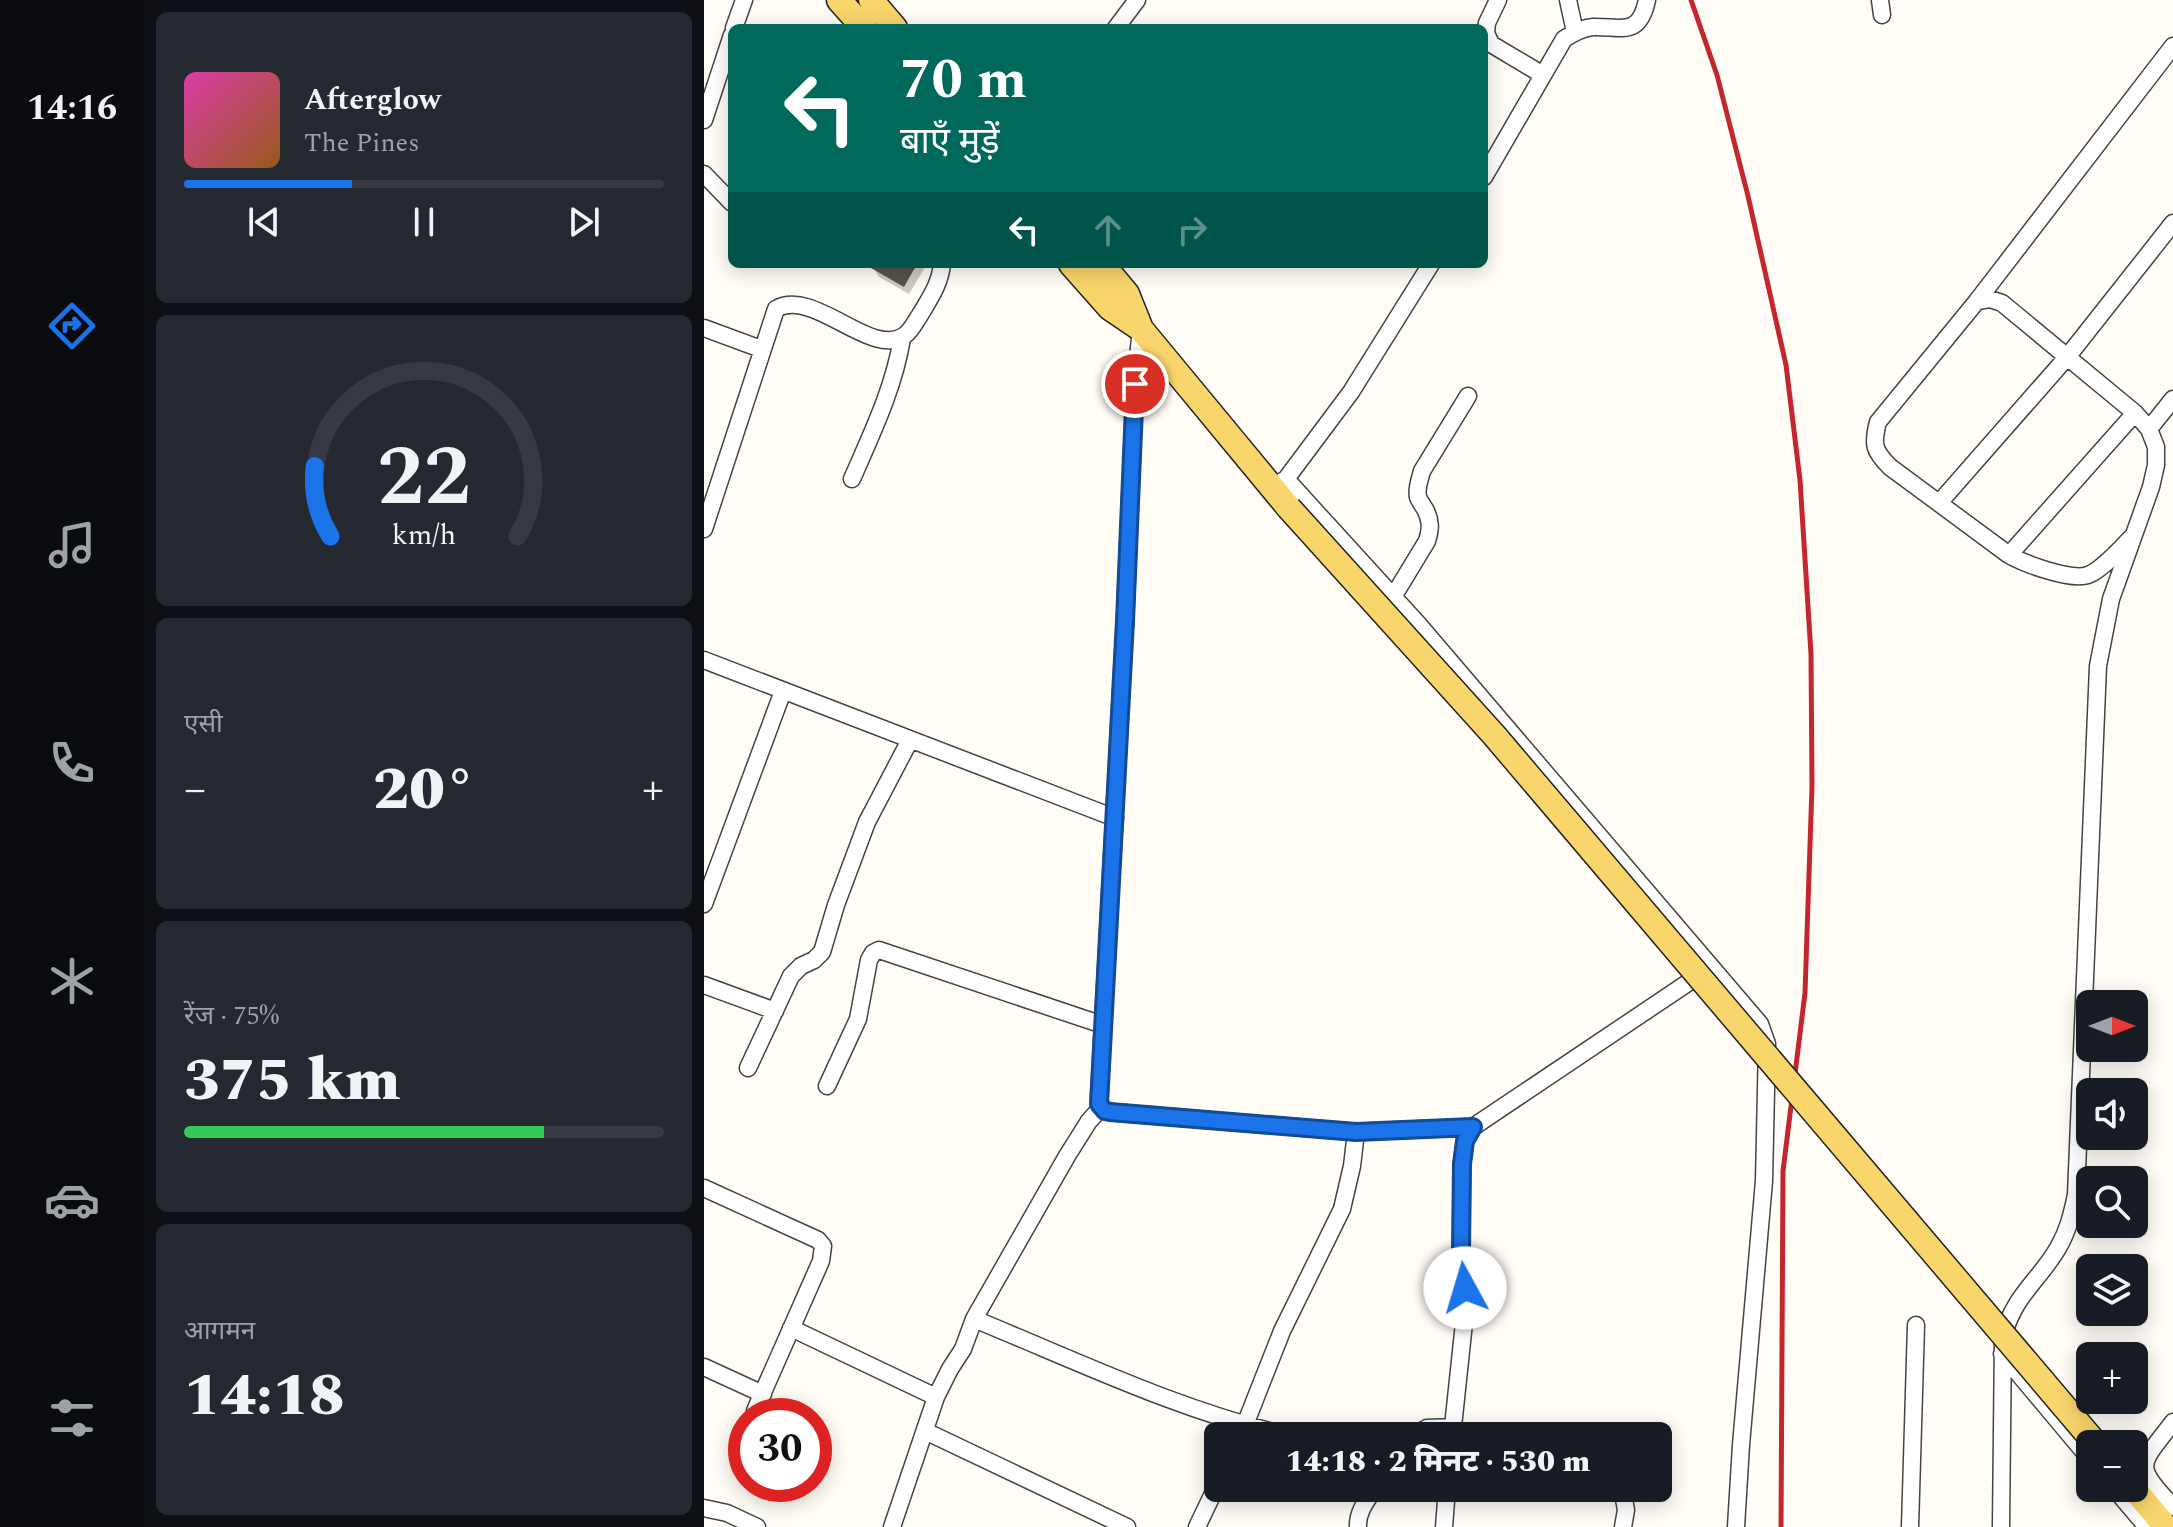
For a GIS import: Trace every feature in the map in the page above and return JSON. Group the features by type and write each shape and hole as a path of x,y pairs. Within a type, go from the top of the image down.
{"main road":[{"path":"839,0 860,24"},
{"path":"871,0 892,24"},
{"path":"1075,268 1110,308 1141,329 1278,484 1289,508 1494,735 2084,1430"},
{"path":"1105,268 1127,294 1141,329"},
{"path":"2145,1502 2166,1527"}],"street":[{"path":"735,24 744,0"},
{"path":"1119,24 1137,0"},
{"path":"1487,24 1498,0"},
{"path":"1568,0 1575,32"},
{"path":"1488,170 1564,39 1590,27 1625,29 1632,26 1641,17 1647,0"},
{"path":"1488,37 1491,44 1543,75"},
{"path":"2132,537 2094,572 2085,576 2024,564 1890,467 1877,454 1874,439 1878,422 1977,301 2173,46"},
{"path":"704,120 728,47"},
{"path":"704,174 728,199"},
{"path":"1939,503 2068,356 2173,223"},
{"path":"704,529 776,309 784,305 804,305 867,335 902,338 938,286 941,268"},
{"path":"1428,268 1351,392 1278,484 1393,597 1760,1024 1767,1044 1764,1181 1736,1527"},
{"path":"1977,301 1990,299 2002,303 2068,356 2135,413 2149,429 2156,447 2151,487 2111,599 2098,666 2076,1195 2069,1226 2057,1250 2011,1312 2003,1337 2001,1527"},
{"path":"704,328 761,349"},
{"path":"1101,1108 1099,1099 1135,384 1141,329"},
{"path":"852,479 891,386 902,338"},
{"path":"1393,597 1430,531 1426,511 1418,498 1422,471 1468,396"},
{"path":"2149,429 2173,399"},
{"path":"2009,555 2135,413"},
{"path":"704,660 1115,818"},
{"path":"704,904 783,691"},
{"path":"748,1068 791,976 822,952 867,822 910,740"},
{"path":"827,1086 858,1019 869,960 879,950 1103,1025"},
{"path":"1453,1422 1466,1304 1461,1252 1465,1141 1473,1127 1712,967"},
{"path":"704,985 775,1011"},
{"path":"1101,1108 1110,1112 1356,1132 1473,1127"},
{"path":"892,1527 936,1397 963,1349 974,1319 1067,1156 1101,1108"},
{"path":"1247,1422 1282,1331 1342,1209 1356,1132"},
{"path":"704,1188 818,1240 823,1246 821,1261 761,1398"},
{"path":"974,1319 1222,1422"},
{"path":"1910,1527 1916,1325"},
{"path":"791,1328 936,1397"},
{"path":"2002,1354 2076,1442"},
{"path":"704,1367 763,1394"},
{"path":"2173,1422 2146,1458 2144,1467 2148,1478 2173,1507"},
{"path":"925,1431 1127,1527"},
{"path":"1197,1527 1209,1502"},
{"path":"1358,1527 1366,1502"},
{"path":"1444,1527 1446,1502"},
{"path":"1623,1527 1625,1502"},
{"path":"2126,1502 2147,1527"},
{"path":"704,1508 727,1513 757,1527"}],"building":[{"path":"871,268 915,268 904,287"}],"railway":[{"path":"1691,0 1717,75 1786,365 1800,480 1811,654 1812,786 1805,993 1783,1171 1781,1527"}],"route":[{"path":"1135,384 1099,1104 1110,1112 1356,1132 1473,1127 1465,1141 1462,1164 1461,1252 1465,1288"}]}
